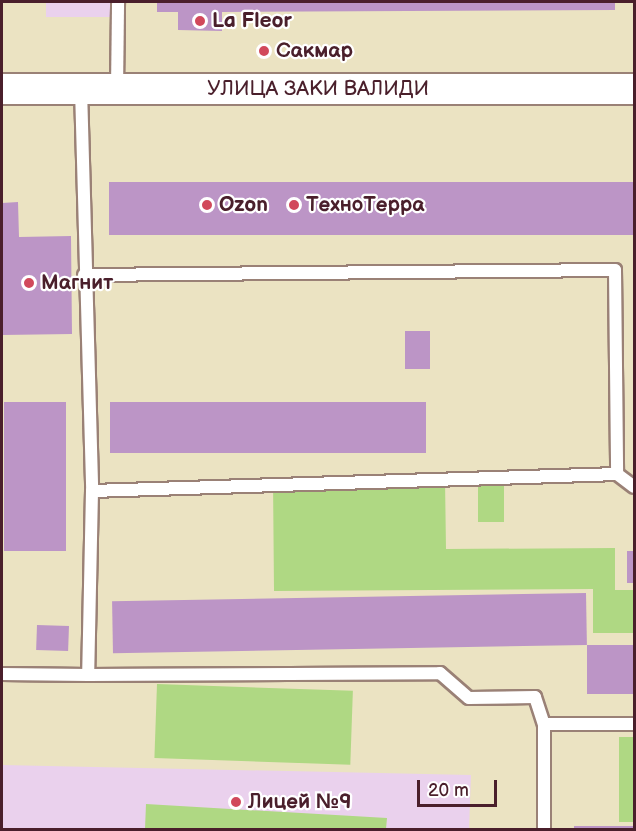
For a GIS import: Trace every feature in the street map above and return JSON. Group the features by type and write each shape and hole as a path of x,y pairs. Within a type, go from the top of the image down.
{"street":[{"name":"УЛИЦА ЗАКИ ВАЛИДИ","path":"2,89 634,89"}],"lane":[{"path":"117,89 118,2"},
{"path":"81,89 84,275 92,491 88,675"},
{"path":"84,275 615,270 617,474"},
{"path":"92,491 617,474 634,487"},
{"path":"2,674 440,673 469,698 535,697 544,724 544,830"},
{"path":"544,724 634,724"}],"shaded area":[{"path":"46,2 113,2 113,17 46,17"},
{"name":"Лицей №9","path":"2,765 471,775 469,829 2,830"}],"green space":[{"path":"445,479 446,549 615,548 615,590 634,590 634,633 593,633 593,589 274,591 273,480"},
{"path":"478,484 504,484 504,522 478,522"},
{"path":"157,684 353,691 350,765 154,758"},
{"path":"619,737 634,737 634,822 619,822"},
{"path":"146,804 387,818 386,829 145,829"}],"building":[{"path":"157,2 615,2 615,10 222,12 222,31 178,30 178,12 157,12"},
{"path":"109,182 634,182 634,235 109,235"},
{"path":"18,202 19,237 71,236 72,334 2,335 2,203"},
{"path":"405,331 430,331 430,369 405,369"},
{"path":"4,402 66,402 66,551 4,551"},
{"path":"110,402 426,402 426,453 110,453"},
{"path":"627,551 634,551 634,583 627,583"},
{"path":"586,593 587,645 113,653 112,601"},
{"path":"37,625 69,626 68,651 36,650"},
{"path":"587,645 634,645 634,694 587,694"},
{"path":"574,826 634,826 634,830 574,830"}],"place":[{"name":"La Fleor","path":"200,21"},
{"name":"Сакмар","path":"264,51"},
{"name":"Ozon","path":"207,205"},
{"name":"ТехноТерра","path":"294,205"},
{"name":"Магнит","path":"29,283"},
{"name":"Лицей №9","path":"236,802"}]}
